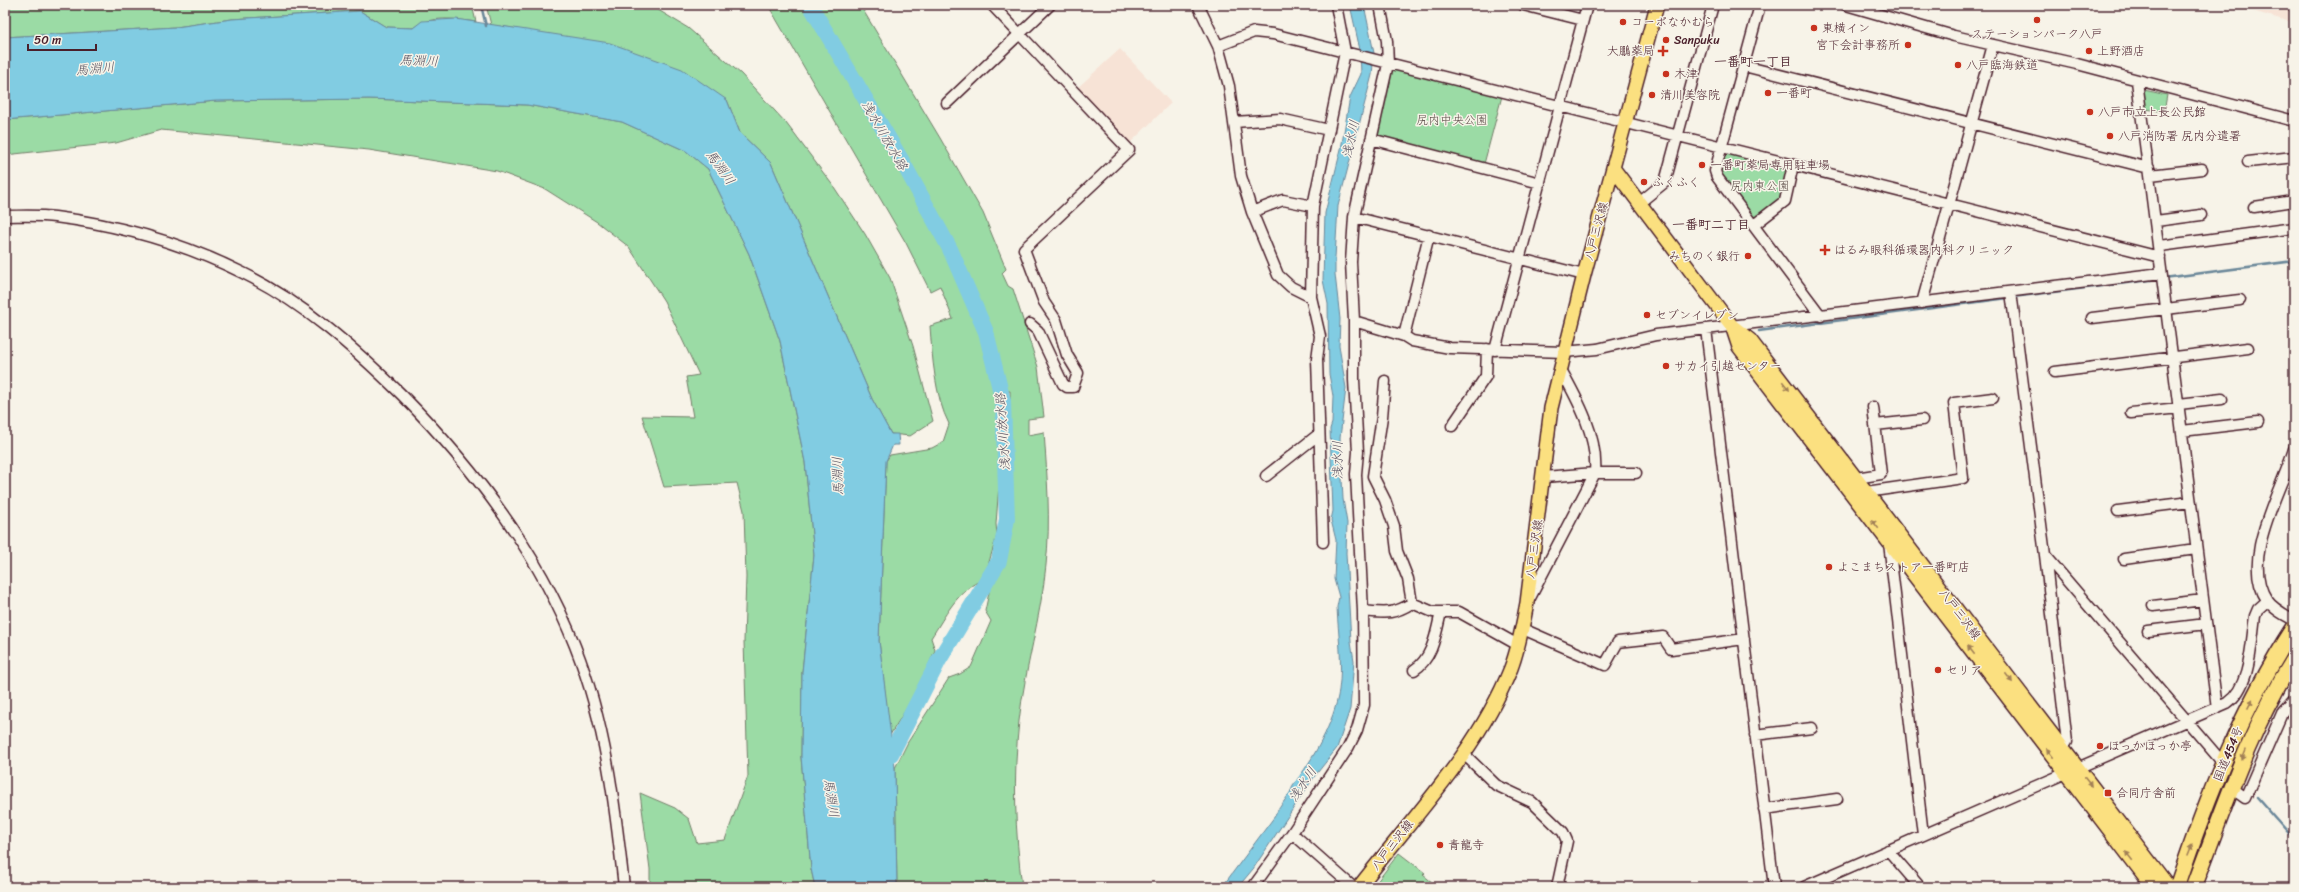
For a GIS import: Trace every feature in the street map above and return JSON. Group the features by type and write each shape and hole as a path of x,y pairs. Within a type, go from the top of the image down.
{"highway":[{"name":"国道454号","path":"2177,887 2223,764 2244,715 2274,659 2294,628"},
{"name":"国道454号","path":"2194,887 2230,788 2271,697 2294,659"}],"main road":[{"name":"八戸三沢線","path":"1359,887 1464,754 1492,709 1512,667 1523,629 1527,603 1544,477 1551,408 1584,275 1657,5"},
{"name":"八戸三沢線","path":"1613,168 1638,204 1732,326 1750,340 2169,887"},
{"name":"八戸三沢線","path":"1732,326 1739,346 2153,887"}],"street":[{"path":"992,5 1128,150 1024,249 1044,302 1056,320 1067,355 1078,373 1073,387 1067,388 1063,384 1038,331 1030,324"},
{"path":"947,103 1050,5"},
{"path":"1198,5 1218,46 1229,86 1240,176 1252,212 1278,275 1291,287 1311,297"},
{"path":"1323,542 1317,359 1320,336 1311,297 1313,206 1329,130 1348,53 1336,5"},
{"path":"1253,887 1292,833 1357,730 1364,705 1363,611 1356,474 1358,452 1354,380 1354,321 1351,262 1354,216 1388,64 1387,41 1380,5"},
{"path":"1523,5 1583,20"},
{"path":"1452,426 1486,376 1491,349 1540,183 1587,5"},
{"path":"1638,204 1665,182 1713,5"},
{"path":"1760,5 1715,171 1717,177 1821,316"},
{"path":"1846,5 1954,36 2077,64 2294,121"},
{"path":"1218,46 1254,32 1273,34 2160,257"},
{"path":"1922,303 1993,45"},
{"path":"1744,66 1971,123 2149,172 2202,169"},
{"path":"2137,81 2160,246 2165,309 2174,357 2190,502 2217,708"},
{"path":"1234,122 1280,119 1329,130"},
{"path":"1371,139 1540,183"},
{"path":"2248,162 2294,157"},
{"path":"1754,225 1785,201 1793,165"},
{"path":"1252,212 1283,200 1313,206"},
{"path":"2254,207 2294,201"},
{"path":"2156,221 2202,215"},
{"path":"5,216 53,217 134,232 194,252 243,273 293,302 334,333 372,366 435,429 482,484 522,544 552,596 575,645 594,698 605,745 614,790 624,887"},
{"path":"1354,216 1519,257 1584,275"},
{"path":"2160,246 2294,228"},
{"path":"1404,336 1430,236"},
{"path":"1354,321 1404,336 1412,341 1450,348 1564,352 1597,349 1656,335 2011,292 2162,276"},
{"path":"2011,292 2045,555 2067,742 2062,748"},
{"path":"2092,318 2240,300"},
{"path":"1706,329 1774,887"},
{"path":"2055,372 2248,348"},
{"path":"1527,603 1595,473 1596,456 1592,436 1560,368"},
{"path":"1385,381 1382,417 1373,476 1385,500 1394,526 1397,551 1408,579 1412,603"},
{"path":"1866,492 1963,478 1954,403 1993,398"},
{"path":"2131,413 2222,399"},
{"path":"1856,478 1881,474 1873,407"},
{"path":"1875,425 1922,420"},
{"path":"2182,431 2258,422"},
{"path":"1266,476 1319,434"},
{"path":"2294,453 2268,519 2261,544 2259,574 2261,586 2267,601 2294,620"},
{"path":"1544,477 1595,473 1636,473"},
{"path":"2118,511 2190,502"},
{"path":"1889,543 1923,835"},
{"path":"2124,559 2196,549"},
{"path":"2045,555 2223,764"},
{"path":"2153,606 2203,600"},
{"path":"1807,886 2217,708 2233,699 2247,674 2254,616 2258,609 2267,601"},
{"path":"1363,611 1388,614 1400,610 1412,603"},
{"path":"1412,603 1433,612 1452,610 1459,612 1518,645"},
{"path":"1414,670 1424,661 1434,644 1441,612"},
{"path":"2148,631 2206,624"},
{"path":"1523,629 1605,665 1618,642 1663,637 1671,649 1744,639"},
{"path":"2230,788 2245,798 2283,711 2294,699"},
{"path":"1755,735 1812,728"},
{"path":"1464,754 1496,785 1532,802 1563,832 1567,840 1557,887"},
{"path":"1764,809 1837,800"},
{"path":"1292,833 1353,887"},
{"path":"1888,850 1920,887"}],"shaded area":[{"path":"2232,5 2294,5 2294,23"},
{"path":"1120,49 1171,103 1128,145 1075,90"}],"green space":[{"path":"5,5 472,5 476,22 443,19 427,21 413,28 386,27 360,11 232,19 176,27 5,37"},
{"path":"486,5 650,5 688,28 741,74 786,123 834,187 865,234 890,278 913,346 933,421 910,436 891,434 872,399 771,163 740,133 727,100 513,28 491,25"},
{"path":"768,5 860,5 983,213 1006,269 1002,273 1008,286 1013,289 1038,367 1044,417 1028,419 1028,435 1044,432 1048,498 1048,531 1044,584 1025,682 1017,742 1015,783 1018,846 1022,887 897,887 895,768 908,742 949,678 960,674 971,667 991,621 985,611 990,588 1005,557 1011,521 1010,391 997,391 1000,471 996,524 997,535 984,579 959,596 931,638 935,650 919,688 890,735 879,641 886,461 890,455 932,448 943,442 949,424 940,402 937,389 930,326 953,319 940,286 930,291 906,243"},
{"name":"尻内中央公園","path":"1391,69 1502,96 1484,164 1375,137"},
{"path":"2144,90 2167,95 2164,112 2146,109"},
{"path":"369,99 527,105 622,122 686,151 708,169 749,254 780,341 805,462 814,555 802,672 801,757 811,869 815,887 650,887 650,869 640,793 675,808 689,819 697,843 725,840 748,776 744,641 746,577 744,511 737,483 664,487 642,416 693,417 686,377 699,375 664,301 629,247 597,222 545,189 497,171 369,150 161,130 116,143 5,155 5,120 216,101"},
{"name":"尻内東公園","path":"1728,153 1788,168 1783,199 1758,219 1754,218 1722,177 1721,172 1725,154"},
{"path":"1399,853 1425,873 1423,875 1438,887 1373,887"}],"water":[{"name":"浅水川","path":"1350,5 1364,5 1374,53 1372,75 1338,206 1335,258 1335,274 1340,319 1339,346 1346,388 1340,438 1343,499 1347,523 1346,553 1351,641 1354,661 1350,709 1337,748 1314,777 1253,869 1238,887 1222,887 1275,816 1293,785 1308,764 1328,727 1337,702 1339,690 1340,659 1337,607 1339,597 1334,579 1336,540 1331,520 1333,511 1330,429 1332,423 1333,396 1329,374 1328,304 1323,280 1325,213 1341,149 1350,97 1361,74 1360,50"},
{"name":"馬淵川","path":"360,11 386,27 413,28 422,21 456,19 610,43 682,69 727,100 740,133 771,163 872,399 891,434 898,434 899,445 893,445 886,461 879,641 895,768 897,887 815,887 811,869 801,757 802,672 814,555 805,462 780,341 749,254 708,169 686,151 622,122 527,105 369,99 216,101 5,120 5,37 176,27 232,19"}],"waterway":[{"path":"481,5 486,26"},
{"name":"浅水川放水路","path":"810,5 902,161 950,249 986,332 1003,401 1007,519 999,561 939,660 891,754 877,765"},
{"path":"2164,278 2294,261"},
{"path":"2013,297 2159,279"},
{"path":"1759,331 2008,298"},
{"path":"2257,797 2294,839"}],"railway":[{"path":"2278,5 2294,10"}],"place":[{"name":"ステーションパーク八戸","path":"2037,20"},
{"name":"コーポなかむら","path":"1623,22"},
{"name":"東横イン","path":"1814,28"},
{"name":"Sanpuku","path":"1666,40"},
{"name":"宮下会計事務所","path":"1908,45"},
{"name":"大鵬薬局","path":"1663,51"},
{"name":"上野酒店","path":"2089,51"},
{"name":"八戸臨海鉄道","path":"1958,65"},
{"name":"木津","path":"1666,74"},
{"name":"一番町","path":"1768,93"},
{"name":"清川美容院","path":"1652,95"},
{"name":"八戸市立上長公民館","path":"2090,112"},
{"name":"八戸消防署 尻内分遣署","path":"2110,136"},
{"name":"一番町薬局専用駐車場","path":"1702,165"},
{"name":"ふくふく","path":"1644,182"},
{"name":"はるみ眼科循環器内科クリニック","path":"1825,250"},
{"name":"みちのく銀行","path":"1748,256"},
{"name":"セブンイレブン","path":"1647,315"},
{"name":"サカイ引越センター","path":"1666,366"},
{"name":"よこまちストア一番町店","path":"1829,567"},
{"name":"セリア","path":"1938,670"},
{"name":"ほっかほっか亭","path":"2100,746"},
{"name":"合同庁舎前","path":"2108,793"},
{"name":"青龍寺","path":"1440,845"}],"district":[{"name":"一番町一丁目","path":"1753,61"},
{"name":"一番町二丁目","path":"1711,224"}]}
